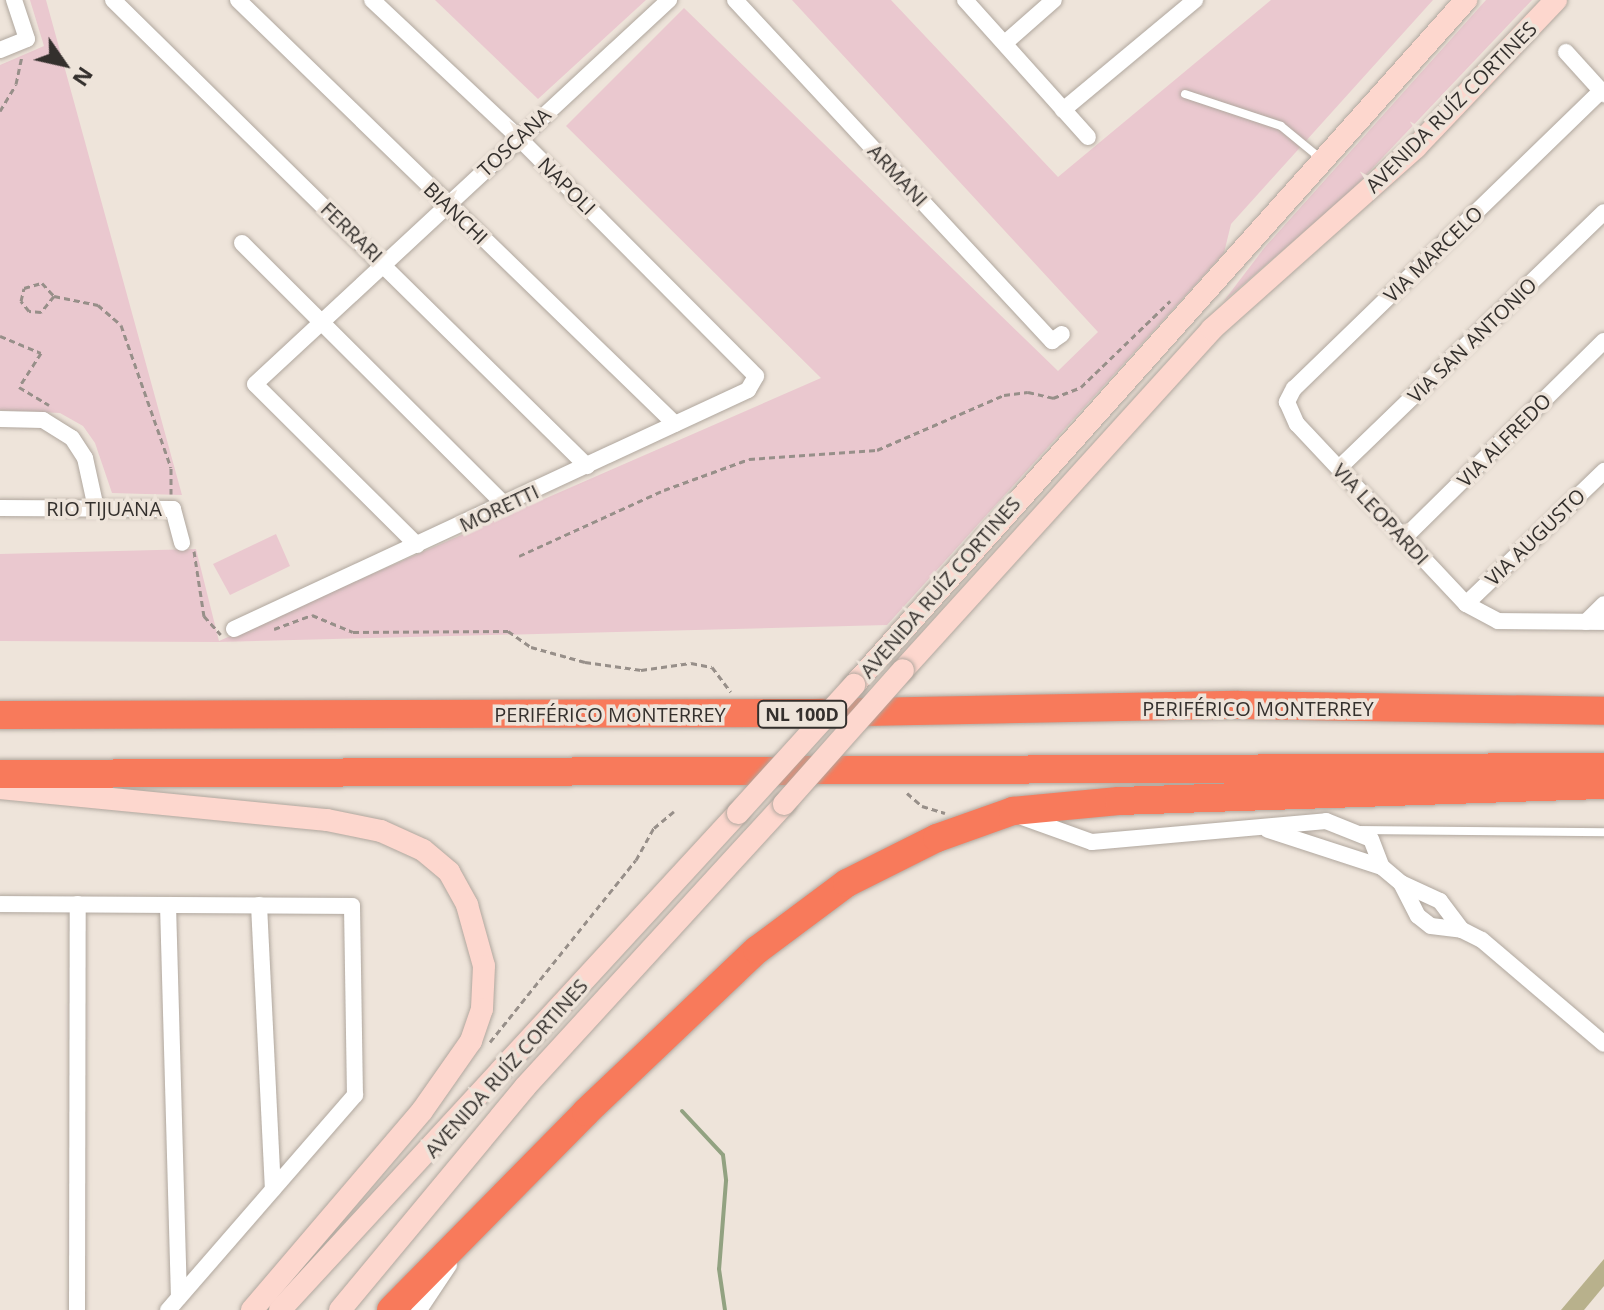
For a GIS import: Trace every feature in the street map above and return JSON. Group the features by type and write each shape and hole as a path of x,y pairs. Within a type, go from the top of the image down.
{"highway":[{"name":"PERIFÉRICO MONTERREY","path":"0,715 827,713 1238,705 1604,711"},
{"path":"0,774 1604,767"},
{"path":"391,1310 478,1226 586,1112 757,950 847,883 937,838 1013,811 1119,801 1604,785"}],"main road":[{"name":"AVENIDA RUÍZ CORTINES","path":"280,1310 854,685 1466,0"},
{"name":"AVENIDA RUÍZ CORTINES","path":"340,1310 525,1087 1212,329 1416,147 1556,0"},
{"path":"0,788 327,820 381,831 423,850 440,864 467,905 484,966 482,1009 471,1041 456,1070 252,1310"}],"street":[{"path":"0,50 24,46 14,0"},
{"name":"FERRARI","path":"113,0 383,262 587,466"},
{"name":"BIANCHI","path":"238,0 675,424"},
{"name":"NAPOLI","path":"372,0 518,137 756,376"},
{"name":"TOSCANA","path":"417,545 255,384 383,262 669,0"},
{"name":"ARMANI","path":"735,0 1052,341 1062,334"},
{"path":"965,0 1088,137"},
{"path":"1005,43 1054,0"},
{"path":"1063,110 1195,0"},
{"path":"1566,52 1602,93"},
{"name":"VIA MARCELO","path":"1297,424 1287,402 1294,388 1602,93"},
{"name":"VIA SAN ANTONIO","path":"1339,468 1604,212"},
{"path":"242,243 323,319 505,505"},
{"name":"VIA ALFREDO","path":"1403,539 1604,341"},
{"name":"MORETTI","path":"232,633 748,390 756,376"},
{"path":"0,419 43,420 72,438 85,458 96,508"},
{"name":"VIA LEOPARDI","path":"1297,424 1466,604"},
{"name":"VIA AUGUSTO","path":"1466,604 1604,471"},
{"name":"RIO TIJUANA","path":"0,508 173,509 182,543"},
{"path":"1466,604 1498,621 1604,622"},
{"path":"1586,622 1604,604"},
{"path":"586,1112 813,910 919,851 1023,817 1092,842 1268,830 1295,822 1326,821 1358,830 1371,839 1382,867"},
{"path":"1268,830 1382,867 1401,883 1440,901 1462,930"},
{"path":"1401,883 1418,916 1431,926 1462,930 1482,940 1604,1044"},
{"path":"0,904 352,906 355,1095 173,1304"},
{"path":"77,1310 78,904"},
{"path":"168,905 173,1304"},
{"path":"259,905 273,1189"},
{"path":"419,1310 478,1226"}],"lane":[{"path":"1185,94 1281,126 1321,159"},
{"path":"1358,830 1604,832"}],"path":[{"path":"0,111 16,84 24,46"},
{"path":"54,296 41,312 29,311 21,301 24,288 35,283 47,285 54,296 98,305 121,325 171,468 170,498"},
{"path":"519,556 664,490 749,459 877,450 1004,395 1028,392 1053,398 1081,387 1171,300"},
{"path":"0,336 41,353 19,387 56,409"},
{"path":"182,543 193,547 204,616 217,634 232,633"},
{"path":"271,630 312,615 353,632 508,631 531,647 585,662 641,670 691,663 712,667 736,697"},
{"path":"483,1050 636,860 654,828 674,811"}],"shaded area":[{"path":"30,0 46,0 182,495 112,493 95,443 83,426 60,413 0,410 0,65 44,46"},
{"path":"435,0 646,0 538,99"},
{"path":"792,0 891,0 1058,177 1271,0 1433,0 1231,224 1224,253 887,625 219,642 0,641 0,554 196,549 219,641 821,378 566,126 684,8 1058,371 1098,332"},
{"path":"1486,0 1532,0 1349,193 1223,302 1265,247"},
{"path":"276,534 290,566 230,595 213,564"}],"building":[{"path":"1604,1259 1604,1286 1584,1310 1561,1310"}],"waterway":[{"path":"682,1111 723,1155 726,1181 719,1269 725,1310"}]}
